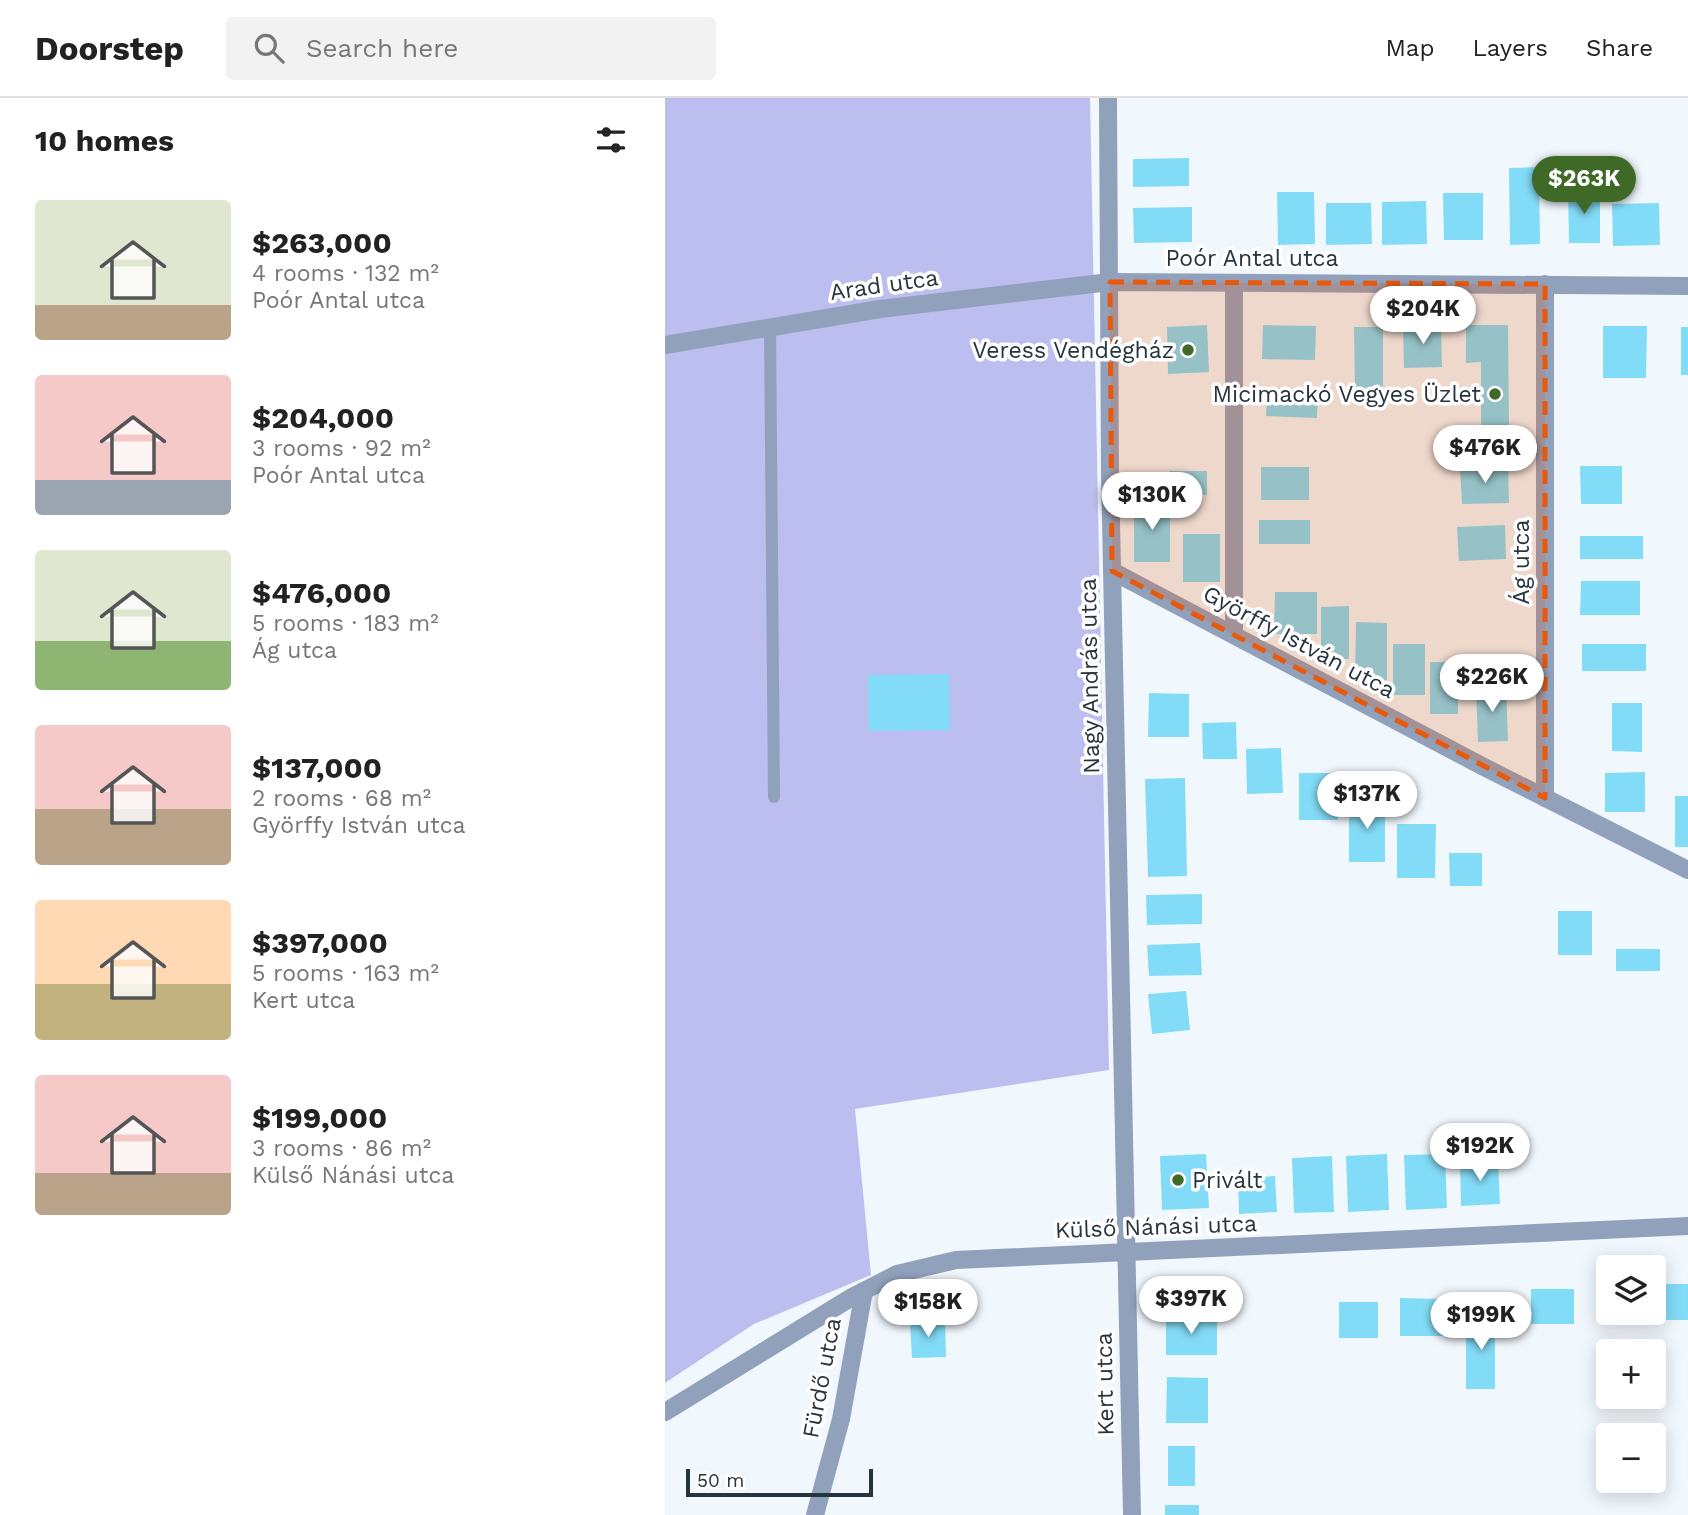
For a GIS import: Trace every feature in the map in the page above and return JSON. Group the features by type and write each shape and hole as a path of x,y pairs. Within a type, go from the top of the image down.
{"street":[{"name":"Nagy András utca","path":"1108,98 1112,571 1126,1252"},
{"name":"Poór Antal utca","path":"1110,282 1688,286"},
{"name":"Arad utca","path":"665,345 880,309 1110,282"},
{"path":"1234,283 1234,635"},
{"name":"Ág utca","path":"1545,284 1545,798"},
{"name":"Györffy István utca","path":"1112,571 1688,870"},
{"name":"Külső Nánási utca","path":"665,1412 864,1291 897,1274 956,1260 1688,1226"},
{"name":"Kert utca","path":"1126,1252 1132,1515"},
{"name":"Fürdő utca","path":"815,1515 841,1419 864,1291"}],"lane":[{"path":"770,327 774,797"}],"highlighted area":[{"path":"1110,282 1545,284 1545,798 1112,571"}],"shaded area":[{"path":"665,98 1090,98 1109,1070 855,1109 871,1275 754,1324 665,1383"}],"building":[{"path":"1189,158 1189,186 1133,187 1133,159"},
{"path":"1539,167 1540,244 1510,245 1509,168"},
{"path":"1568,189 1600,189 1600,243 1569,243"},
{"path":"1277,192 1314,192 1315,244 1278,245"},
{"path":"1443,193 1483,193 1483,240 1444,240"},
{"path":"1426,201 1427,244 1382,245 1382,202"},
{"path":"1326,203 1371,203 1372,244 1326,245"},
{"path":"1659,203 1660,245 1613,246 1612,204"},
{"path":"1192,207 1192,242 1134,243 1133,208"},
{"name":"Veress Vendégház","path":"1207,325 1209,372 1168,374 1167,327"},
{"path":"1263,325 1316,326 1315,360 1262,359"},
{"path":"1441,325 1442,367 1404,368 1403,326"},
{"path":"1466,325 1508,325 1509,426 1481,427 1481,362 1466,363"},
{"path":"1603,326 1647,326 1646,378 1603,378"},
{"path":"1354,327 1383,327 1383,390 1355,390"},
{"path":"1681,327 1688,327 1688,375 1681,375"},
{"path":"1267,388 1318,389 1317,418 1266,416"},
{"path":"1508,465 1509,503 1462,504 1460,467"},
{"path":"1580,466 1622,466 1622,504 1581,504"},
{"path":"1261,467 1309,467 1309,500 1261,500"},
{"path":"1169,471 1207,471 1207,495 1169,495"},
{"path":"1134,503 1170,503 1170,562 1134,562"},
{"path":"1259,520 1310,520 1310,544 1259,544"},
{"path":"1505,525 1506,559 1459,561 1457,527"},
{"path":"1183,534 1220,534 1220,582 1183,582"},
{"path":"1580,536 1643,536 1643,559 1580,559"},
{"path":"1581,581 1640,581 1640,615 1580,615"},
{"path":"1275,592 1317,592 1317,634 1274,634"},
{"path":"1349,606 1349,659 1321,659 1321,607"},
{"path":"1356,622 1387,623 1387,680 1355,680"},
{"path":"1393,644 1425,644 1425,695 1393,695"},
{"path":"1582,644 1646,644 1646,671 1582,671"},
{"path":"1430,662 1458,662 1458,714 1430,714"},
{"path":"949,674 950,730 869,731 868,675"},
{"path":"1506,686 1508,741 1478,742 1476,687"},
{"path":"1149,693 1189,694 1189,737 1148,737"},
{"path":"1612,703 1642,703 1642,752 1612,751"},
{"path":"1236,722 1237,759 1203,759 1202,723"},
{"path":"1281,748 1283,793 1247,794 1246,749"},
{"path":"1645,772 1645,812 1605,812 1605,773"},
{"path":"1299,773 1338,773 1338,820 1299,820"},
{"path":"1185,778 1187,876 1148,877 1145,779"},
{"path":"1675,796 1688,796 1688,847 1675,847"},
{"path":"1349,800 1385,800 1385,862 1349,862"},
{"path":"1397,824 1436,824 1435,878 1397,878"},
{"path":"1449,853 1482,853 1482,886 1450,886"},
{"path":"1202,894 1202,924 1147,925 1146,895"},
{"path":"1558,911 1592,911 1592,955 1558,955"},
{"path":"1200,943 1202,975 1149,976 1147,945"},
{"path":"1616,949 1660,949 1660,971 1616,971"},
{"path":"1186,991 1190,1030 1152,1034 1148,994"},
{"path":"1206,1154 1209,1208 1162,1210 1160,1156"},
{"path":"1387,1154 1389,1210 1348,1212 1346,1156"},
{"path":"1445,1154 1447,1208 1406,1210 1404,1155"},
{"path":"1332,1156 1334,1212 1294,1213 1292,1158"},
{"path":"1498,1160 1500,1204 1461,1206 1460,1162"},
{"path":"1275,1176 1277,1212 1239,1214 1238,1178"},
{"path":"1666,1284 1688,1284 1688,1320 1666,1320"},
{"path":"1531,1289 1574,1289 1574,1324 1531,1324"},
{"path":"1400,1298 1443,1299 1443,1336 1400,1336"},
{"path":"1339,1302 1378,1302 1378,1338 1339,1338"},
{"path":"1466,1316 1495,1316 1495,1389 1466,1389"},
{"path":"1166,1318 1217,1318 1217,1355 1166,1355"},
{"path":"945,1319 946,1357 912,1358 910,1321"},
{"path":"1167,1377 1208,1378 1208,1423 1166,1423"},
{"path":"1168,1446 1195,1446 1195,1486 1168,1486"},
{"path":"1165,1505 1199,1505 1199,1515 1165,1515"}],"place":[{"name":"Veress Vendégház","path":"1188,350"},
{"name":"Micimackó Vegyes Üzlet","path":"1495,394"},
{"name":"Privált","path":"1178,1180"}]}
